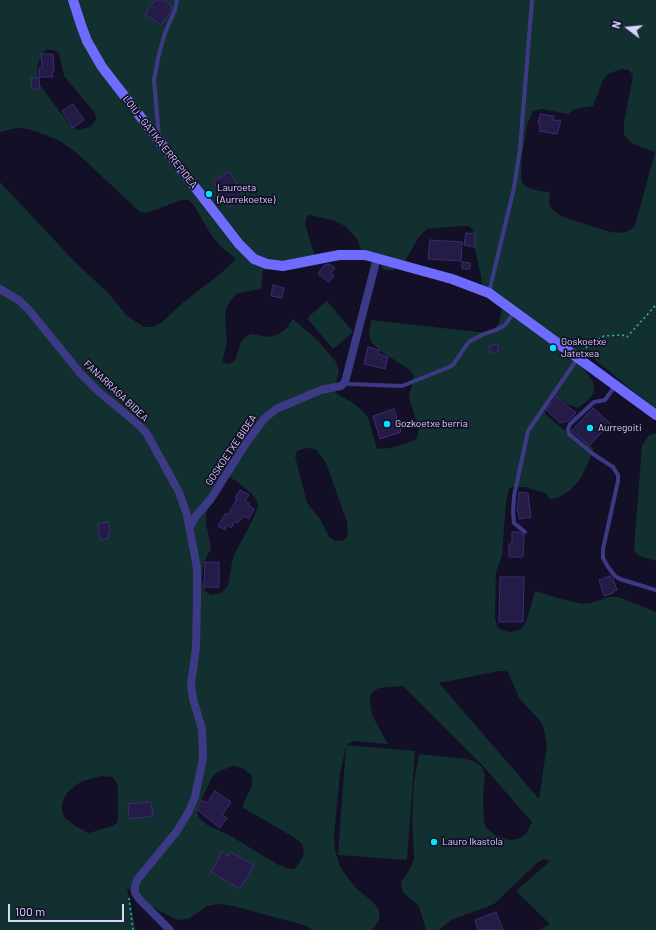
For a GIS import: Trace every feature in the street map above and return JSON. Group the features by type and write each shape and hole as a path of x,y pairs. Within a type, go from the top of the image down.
{"street":[{"name":"LOIU - GATIKA ERREPIDEA","path":"73,0 81,25 94,54 239,244 260,262 283,266 349,254 364,256 377,258 452,279 489,293 656,415"},
{"path":"345,382 377,258"},
{"name":"FANARRAGA BIDEA","path":"0,289 20,301 29,310 80,374 140,426 147,434 179,492 190,527 197,568 196,648 191,684 193,699 202,729 203,758 195,797 188,813 177,831 137,880 136,893"},
{"name":"GOSKOETXE BIDEA","path":"190,527 196,516 210,500 246,443 264,418 276,408 320,390 341,386 345,382"},
{"path":"136,893 140,900 170,930"}],"lane":[{"path":"159,140 154,80 165,33 175,10 177,0"},
{"path":"489,293 514,188 520,149 532,0"},
{"name":"GOSKOETXE BIDEA","path":"345,382 349,384 402,386 447,368 453,365 464,347 470,341 496,330 505,324 515,311"},
{"path":"525,532 514,523 513,512 514,496 528,431 578,357"},
{"path":"616,385 605,400 594,402 570,424 568,429 569,434 593,454 614,467 618,475 603,558 615,576 620,579 656,590"}],"path":[{"path":"578,357 581,352 591,343 604,336 622,335 627,337 656,305"},
{"path":"133,930 129,897 136,893"}],"green space":[{"path":"0,0 656,0 656,409 593,358 585,355 583,356 583,367 593,382 594,388 594,392 590,398 578,408 555,396 549,397 543,408 547,416 563,429 593,448 593,452 582,476 577,483 569,491 557,498 550,499 545,493 525,487 513,487 509,489 506,502 502,556 496,572 495,618 497,626 501,630 510,632 519,630 523,627 527,619 535,591 583,604 608,597 618,597 656,612 656,930 539,930 550,924 516,891 550,861 543,859 494,904 451,920 439,930 426,930 419,906 403,892 401,886 402,881 410,869 414,859 412,816 414,782 419,754 466,759 473,761 482,767 485,775 483,797 484,822 486,828 495,835 509,840 518,839 526,834 532,822 483,766 403,686 379,688 373,691 370,697 372,715 388,744 353,741 346,745 415,751 407,860 338,855 346,746 340,774 334,836 335,851 340,866 345,874 356,888 373,902 379,910 379,920 372,930 312,930 309,927 300,924 233,906 218,904 207,906 188,919 177,920 140,900 127,888 136,930 0,930 0,182 74,261 109,294 127,316 144,327 152,327 161,323 236,259 220,246 210,233 193,204 188,200 181,200 150,212 145,213 139,211 78,154 60,141 29,129 16,128 0,132","holes":["47,50 54,50 59,53 64,76 95,113 96,119 90,127 78,130 70,125 39,84 37,73 38,63 43,53","621,69 629,70 633,76 624,122 624,135 634,144 655,152 635,226 629,231 620,233 610,232 561,216 550,207 550,192 539,191 526,187 522,183 521,175 522,156 527,125 533,111 542,109 568,114 575,109 593,106 603,80 608,74","311,215 335,221 345,226 357,239 363,257 380,264 384,270 394,270 402,266 419,237 427,229 469,226 473,230 474,246 482,284 493,292 502,309 499,322 495,329 486,332 478,332 371,320 369,333 371,342 382,352 410,370 414,376 409,397 419,431 417,438 412,441 391,448 377,449 368,417 356,405 336,393 335,387 339,371 336,362 319,342 293,319 285,330 276,335 267,337 251,334 245,337 241,342 235,361 228,364 222,363 227,342 225,317 226,308 233,297 238,293 261,289 263,270 316,259 305,224 307,216","306,448 315,449 326,463 347,522 348,535 342,541 335,541 329,537 320,519 307,503 295,456 297,451","227,476 236,481 252,494 257,501 258,506 253,519 233,557 228,586 221,593 210,595 205,591 202,579 203,565 211,548 206,515 208,508","499,671 508,672 519,698 541,722 544,729 547,745 539,799 439,683","232,766 244,769 251,775 252,785 242,807 295,838 302,844 304,851 303,856 294,869 286,868 277,864 229,835 207,825 199,818 197,812 198,807 212,777 218,772","102,776 112,777 116,781 118,788 117,823 89,833 75,826 65,818 62,811 62,804 66,794 83,781"]},
{"path":"327,301 353,332 333,349 307,318"},
{"path":"656,433 656,561 639,556 635,552 634,548 642,446 648,436"}],"building":[{"path":"155,0 164,0 172,6 170,13 161,25 145,14"},
{"path":"41,54 53,54 53,77 39,77 39,68 42,67"},
{"path":"31,78 39,78 40,89 32,89"},
{"path":"73,104 84,120 73,128 62,111"},
{"path":"540,114 554,116 553,120 561,121 557,134 539,131 540,125 538,124"},
{"path":"230,172 244,198 228,207 213,181"},
{"path":"466,233 475,234 475,247 464,245"},
{"path":"430,240 462,242 461,261 428,259"},
{"path":"462,262 470,263 470,269 462,269"},
{"path":"329,264 335,268 331,273 334,275 329,282 318,274 324,265"},
{"path":"273,285 284,288 282,298 271,296"},
{"path":"497,344 499,351 491,354 489,346"},
{"path":"368,347 379,350 379,354 388,357 385,369 364,364"},
{"path":"556,396 576,413 568,421 560,423 546,410"},
{"name":"Aurregoiti","path":"593,408 610,423 589,446 572,432 572,430"},
{"name":"Gozkoetxe berria","path":"394,409 401,432 380,439 373,416"},
{"path":"240,490 249,495 245,501 254,509 249,519 243,516 238,523 235,521 231,528 227,525 225,530 218,526 226,513 228,515"},
{"path":"519,492 528,493 531,517 519,519 518,511 517,512"},
{"path":"108,522 110,533 108,533 108,538 100,540 98,524"},
{"path":"512,532 520,532 524,535 523,557 509,557 509,544 512,544"},
{"path":"205,562 219,562 219,587 204,587"},
{"path":"610,576 613,579 617,590 604,596 599,580"},
{"path":"500,577 524,577 523,622 499,622"},
{"path":"215,791 231,802 222,815 227,818 220,828 196,809 202,800 207,803"},
{"path":"151,802 153,816 129,819 128,804"},
{"path":"222,852 228,856 230,852 254,865 240,889 211,872"},
{"path":"496,912 503,930 478,930 475,920"}],"place":[{"name":"Lauroeta (Aurrekoetxe)","path":"209,194"},
{"name":"Goskoetxe Jatetxea","path":"553,348"},
{"name":"Gozkoetxe berria","path":"387,424"},
{"name":"Aurregoiti","path":"590,428"},
{"name":"Lauro Ikastola","path":"434,842"}]}
